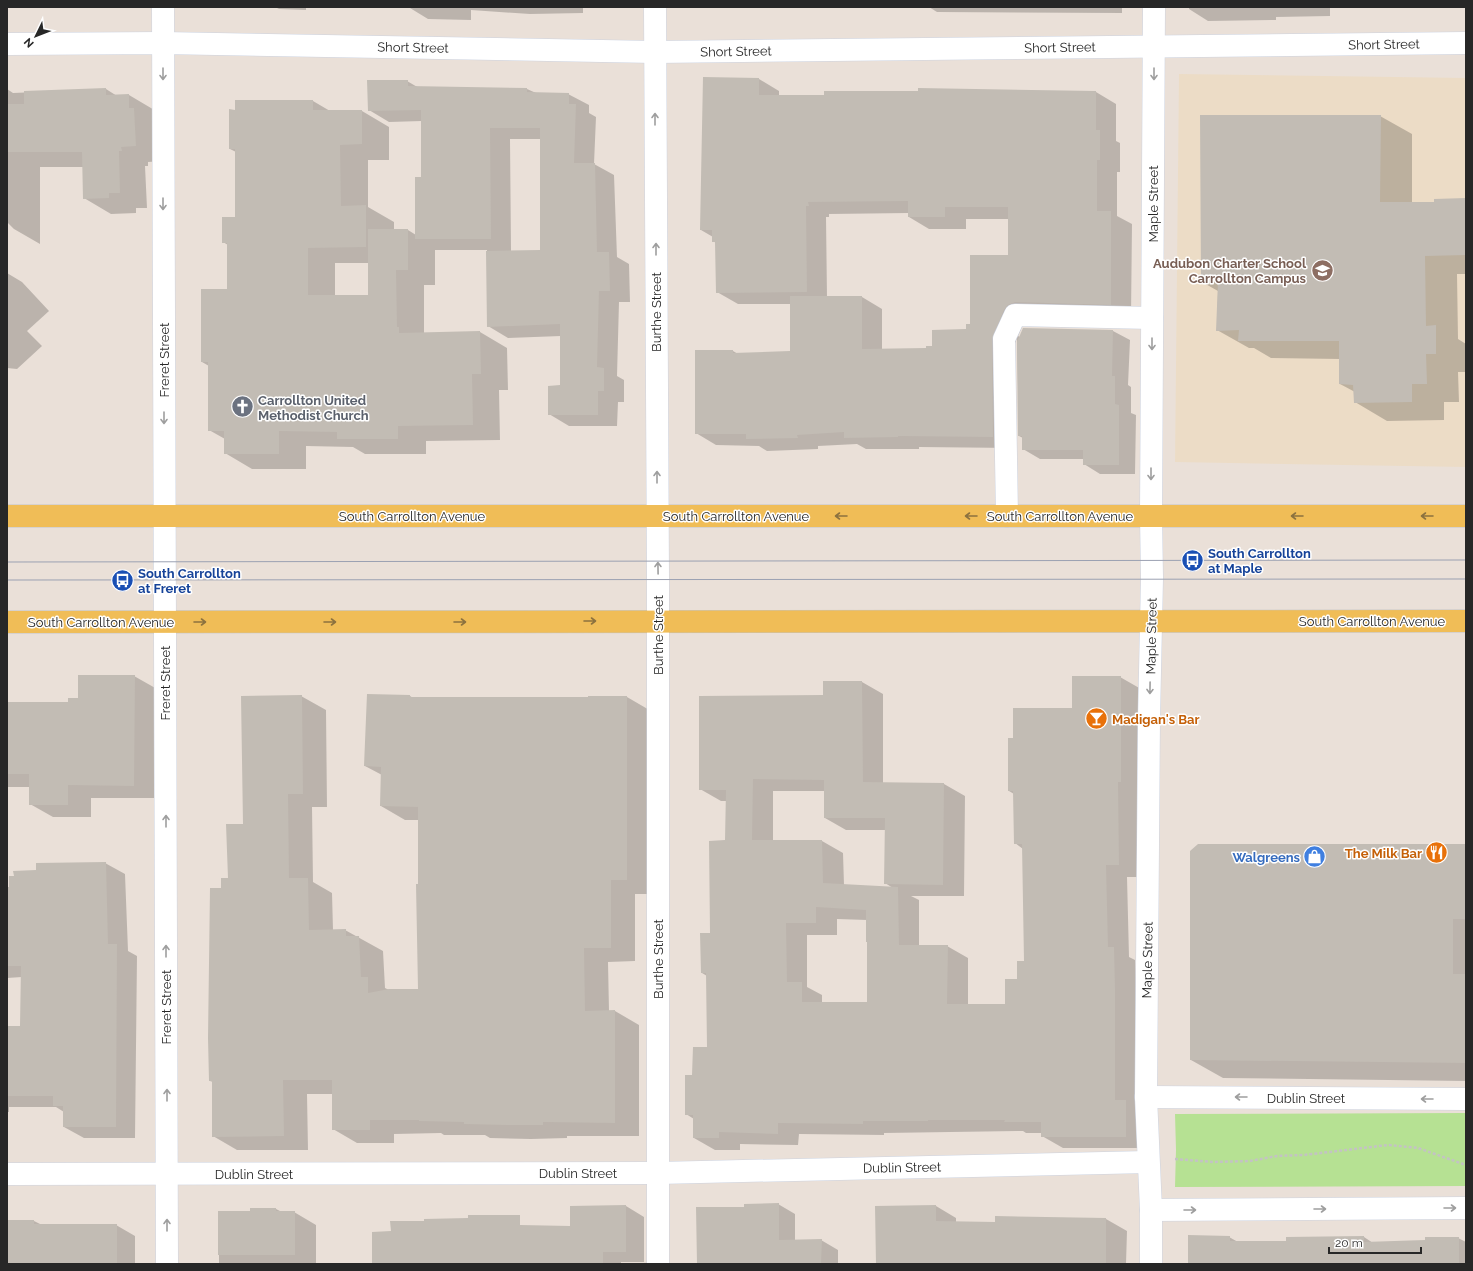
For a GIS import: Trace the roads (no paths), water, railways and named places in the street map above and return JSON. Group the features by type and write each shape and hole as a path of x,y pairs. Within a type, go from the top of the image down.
{"main road":[{"name":"South Carrollton Avenue","path":"7,516 1466,516"},
{"name":"South Carrollton Avenue","path":"7,622 1466,621"}],"street":[{"name":"Freret Street","path":"163,7 167,1264"},
{"name":"Burthe Street","path":"655,7 658,1264"},
{"name":"Maple Street","path":"1151,1264 1151,1210 1146,1097 1149,718 1152,621 1151,516 1154,7"},
{"name":"Short Street","path":"7,44 163,42 655,52 1466,43"},
{"path":"1007,516 1004,339 1015,315 1152,318"},
{"name":"Dublin Street","path":"1146,1097 1466,1099"},
{"name":"Dublin Street","path":"7,1174 167,1175 1149,1170"},
{"path":"1151,1210 1466,1208"}],"tram line":[{"path":"7,562 1466,560"},
{"path":"7,580 1466,579"}],"place":[{"name":"Audubon Charter School Carrollton Campus","path":"1322,270"},
{"name":"Carrollton United Methodist Church","path":"242,407"},
{"name":"South Carrollton at Maple","path":"1192,560"},
{"name":"South Carrollton at Freret","path":"123,580"},
{"name":"Madigan's Bar","path":"1096,719"},
{"name":"The Milk Bar","path":"1437,853"},
{"name":"Walgreens","path":"1315,857"}]}
